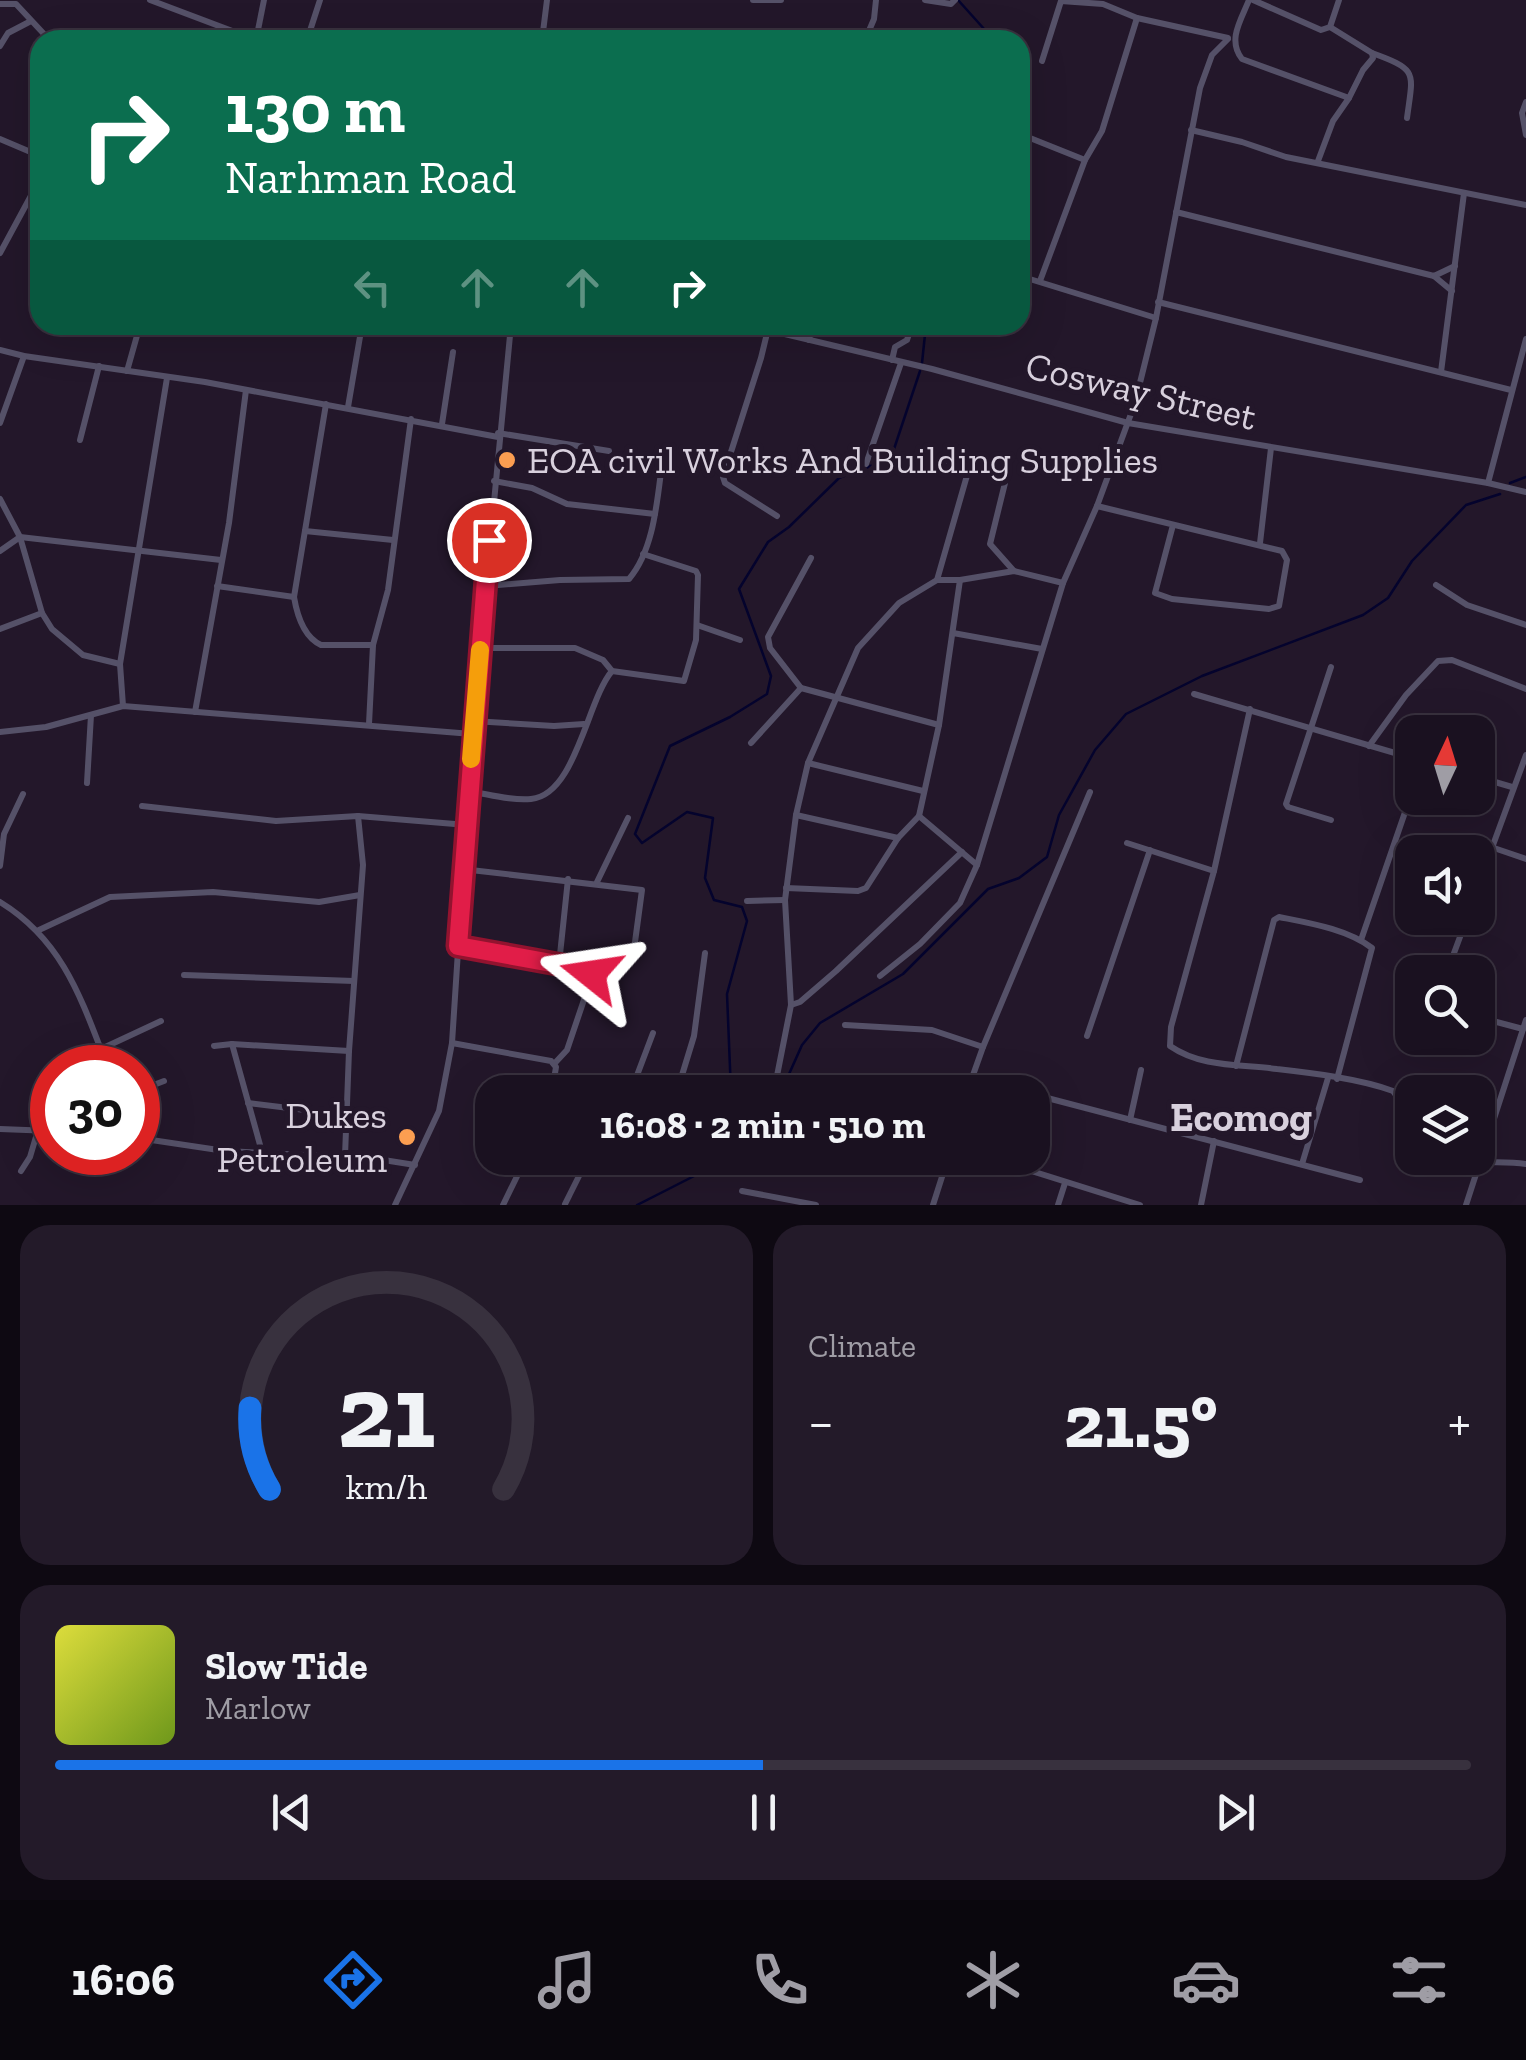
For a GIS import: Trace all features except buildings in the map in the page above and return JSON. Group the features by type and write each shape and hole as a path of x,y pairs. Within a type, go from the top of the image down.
{"street":[{"path":"150,0 230,30"},
{"path":"258,30 264,0"},
{"path":"310,30 320,0"},
{"path":"543,30 546,0"},
{"path":"753,0 781,0"},
{"path":"869,30 876,0"},
{"path":"925,0 950,4 956,0"},
{"path":"1042,61 1061,0 1103,4 1137,18 1231,38"},
{"path":"1212,55 1231,38 1251,0 1315,28 1330,26"},
{"path":"1330,26 1338,0"},
{"path":"0,4 16,4 40,30"},
{"path":"1040,282 1084,160 1102,131 1137,18"},
{"path":"0,46 8,33 31,21"},
{"path":"1330,26 1338,34 1408,70 1412,78 1407,118"},
{"path":"880,976 920,944 960,903 978,865 1063,583 1098,506 1128,422 1156,318 1191,130 1212,55 1206,34"},
{"path":"1231,38 1236,52 1249,64 1349,98"},
{"path":"1318,161 1333,121 1373,58 1372,52"},
{"path":"1526,102 1522,114 1526,135"},
{"path":"1191,130 1270,153 1526,205"},
{"path":"1030,138 1084,160"},
{"path":"0,142 30,152"},
{"path":"1441,372 1464,193"},
{"path":"0,253 30,198"},
{"path":"1176,212 1434,276 1452,292"},
{"path":"1434,276 1455,266"},
{"path":"1030,279 1156,318"},
{"path":"1158,302 1511,390"},
{"path":"127,371 137,335"},
{"path":"348,407 360,335"},
{"path":"395,1205 439,1111 452,1043 473,721 510,335"},
{"path":"766,335 723,477 724,482 777,516"},
{"name":"Cosway Street","path":"792,335 1128,422 1526,492"},
{"path":"809,340 810,335"},
{"path":"892,360 896,347 909,335"},
{"path":"1488,483 1526,339"},
{"path":"0,350 609,452"},
{"path":"442,424 453,352"},
{"path":"0,423 24,356"},
{"path":"818,461 852,471 866,464 903,363"},
{"path":"80,440 99,366"},
{"path":"123,706 120,664 167,378"},
{"path":"195,712 246,390"},
{"path":"326,404 294,597 302,623 314,642 372,644"},
{"path":"369,724 372,644 388,590 411,419"},
{"path":"1260,544 1271,448"},
{"path":"924,453 996,476 1005,483 990,544 1014,571"},
{"path":"486,586 560,580 625,581 634,573 643,554 655,514 662,464"},
{"path":"936,580 967,469"},
{"path":"494,481 532,488 567,504 655,514"},
{"path":"0,499 20,537 42,613 52,629 83,655 120,664"},
{"path":"1098,506 1260,544 1286,555 1282,602 1276,609 1164,598 1155,593 1173,525"},
{"path":"305,530 393,540"},
{"path":"0,551 20,537 221,560"},
{"path":"480,648 580,649 603,660 612,671 684,681 694,654 696,571 643,554"},
{"path":"811,558 768,640 770,648 801,688 939,725"},
{"path":"777,1075 791,1004 785,900 796,814 808,763 868,634 900,602 936,580 1014,571 1063,583"},
{"path":"786,888 866,888 898,838 918,816 939,725 960,580"},
{"path":"1436,585 1466,605 1526,624"},
{"path":"217,586 294,597"},
{"path":"0,629 42,613"},
{"path":"697,624 740,640"},
{"path":"952,633 1042,649"},
{"path":"1370,746 1406,695 1438,661 1452,660 1526,689"},
{"path":"1331,667 1287,806 1331,820"},
{"path":"468,791 528,800 542,797 578,748 612,671"},
{"path":"751,744 801,688"},
{"path":"1194,694 1395,753"},
{"path":"0,732 46,727 123,706 472,734"},
{"path":"1250,709 1170,1046 1184,1054 1236,1066 1328,1078 1385,1088 1395,1093"},
{"path":"88,782 91,715"},
{"path":"473,721 554,726 586,723"},
{"path":"1495,835 1526,755"},
{"path":"808,763 923,791"},
{"path":"1495,781 1512,786"},
{"path":"973,1075 1090,792"},
{"path":"0,866 4,834 22,794"},
{"path":"142,806 276,821 358,816 467,825"},
{"path":"796,814 898,838"},
{"path":"1361,940 1404,815"},
{"path":"346,1156 349,1051 363,866 358,816"},
{"path":"918,816 978,865"},
{"path":"598,882 628,818"},
{"path":"1127,843 1214,870"},
{"path":"1495,848 1526,859"},
{"path":"1087,1036 1150,850"},
{"path":"791,1004 800,1002 836,971 962,852"},
{"path":"462,868 642,890 633,957"},
{"path":"559,964 568,879"},
{"path":"39,930 110,897 213,892 319,902 360,895"},
{"path":"747,901 785,900"},
{"path":"0,902 39,930 74,985 100,1045"},
{"path":"1236,1066 1276,918 1361,940 1372,951 1337,1080"},
{"path":"458,946 590,970 591,979 567,1050 554,1064 553,1075"},
{"path":"681,1075 694,1036 706,953"},
{"path":"184,975 354,980"},
{"path":"1495,1020 1524,1025 1495,1119"},
{"path":"108,1045 161,1021"},
{"path":"845,1025 932,1030 983,1046"},
{"path":"637,1075 653,1033"},
{"path":"452,1043 554,1064"},
{"path":"232,1044 262,1152"},
{"path":"214,1046 349,1051"},
{"path":"1130,1120 1141,1070"},
{"path":"1302,1164 1328,1078"},
{"path":"160,1083 164,1081"},
{"path":"1050,1099 1360,1180"},
{"path":"248,1103 346,1115"},
{"path":"0,1129 30,1130"},
{"path":"160,1141 225,1151 346,1156 415,1165"},
{"path":"1200,1205 1214,1141"},
{"path":"21,1171 30,1157"},
{"path":"1495,1161 1526,1164"},
{"path":"504,1205 518,1175"},
{"path":"566,1204 580,1175"},
{"path":"933,1205 943,1175"},
{"path":"1042,1175 1140,1205"},
{"path":"1466,1205 1477,1175"},
{"path":"1058,1205 1066,1183"},
{"path":"742,1191 816,1205"}],"waterway":[{"path":"958,0 985,30"},
{"path":"922,363 925,335"},
{"path":"863,469 891,458 920,371"},
{"path":"730,1075 727,994 747,921 742,907 714,900 705,878 713,818 687,812 642,843 635,834 670,746 767,694 771,676 739,589 768,542 839,478 851,473"},
{"path":"1510,483 1526,477"},
{"path":"789,1075 802,1045 820,1023 903,974 988,889 1019,878 1047,857 1059,815 1095,750 1126,714 1202,676 1363,615 1388,598 1412,561 1466,505 1500,494"},
{"path":"637,1205 696,1175"}],"slow traffic":[{"path":"471,759 480,650"}],"place":[{"name":"EOA civil Works And Building Supplies","path":"507,460"},
{"name":"Dukes Petroleum","path":"407,1137"}],"district":[{"name":"Ecomog","path":"1241,1117"}],"route":[{"path":"489,540 458,946 590,970 591,974"}]}
